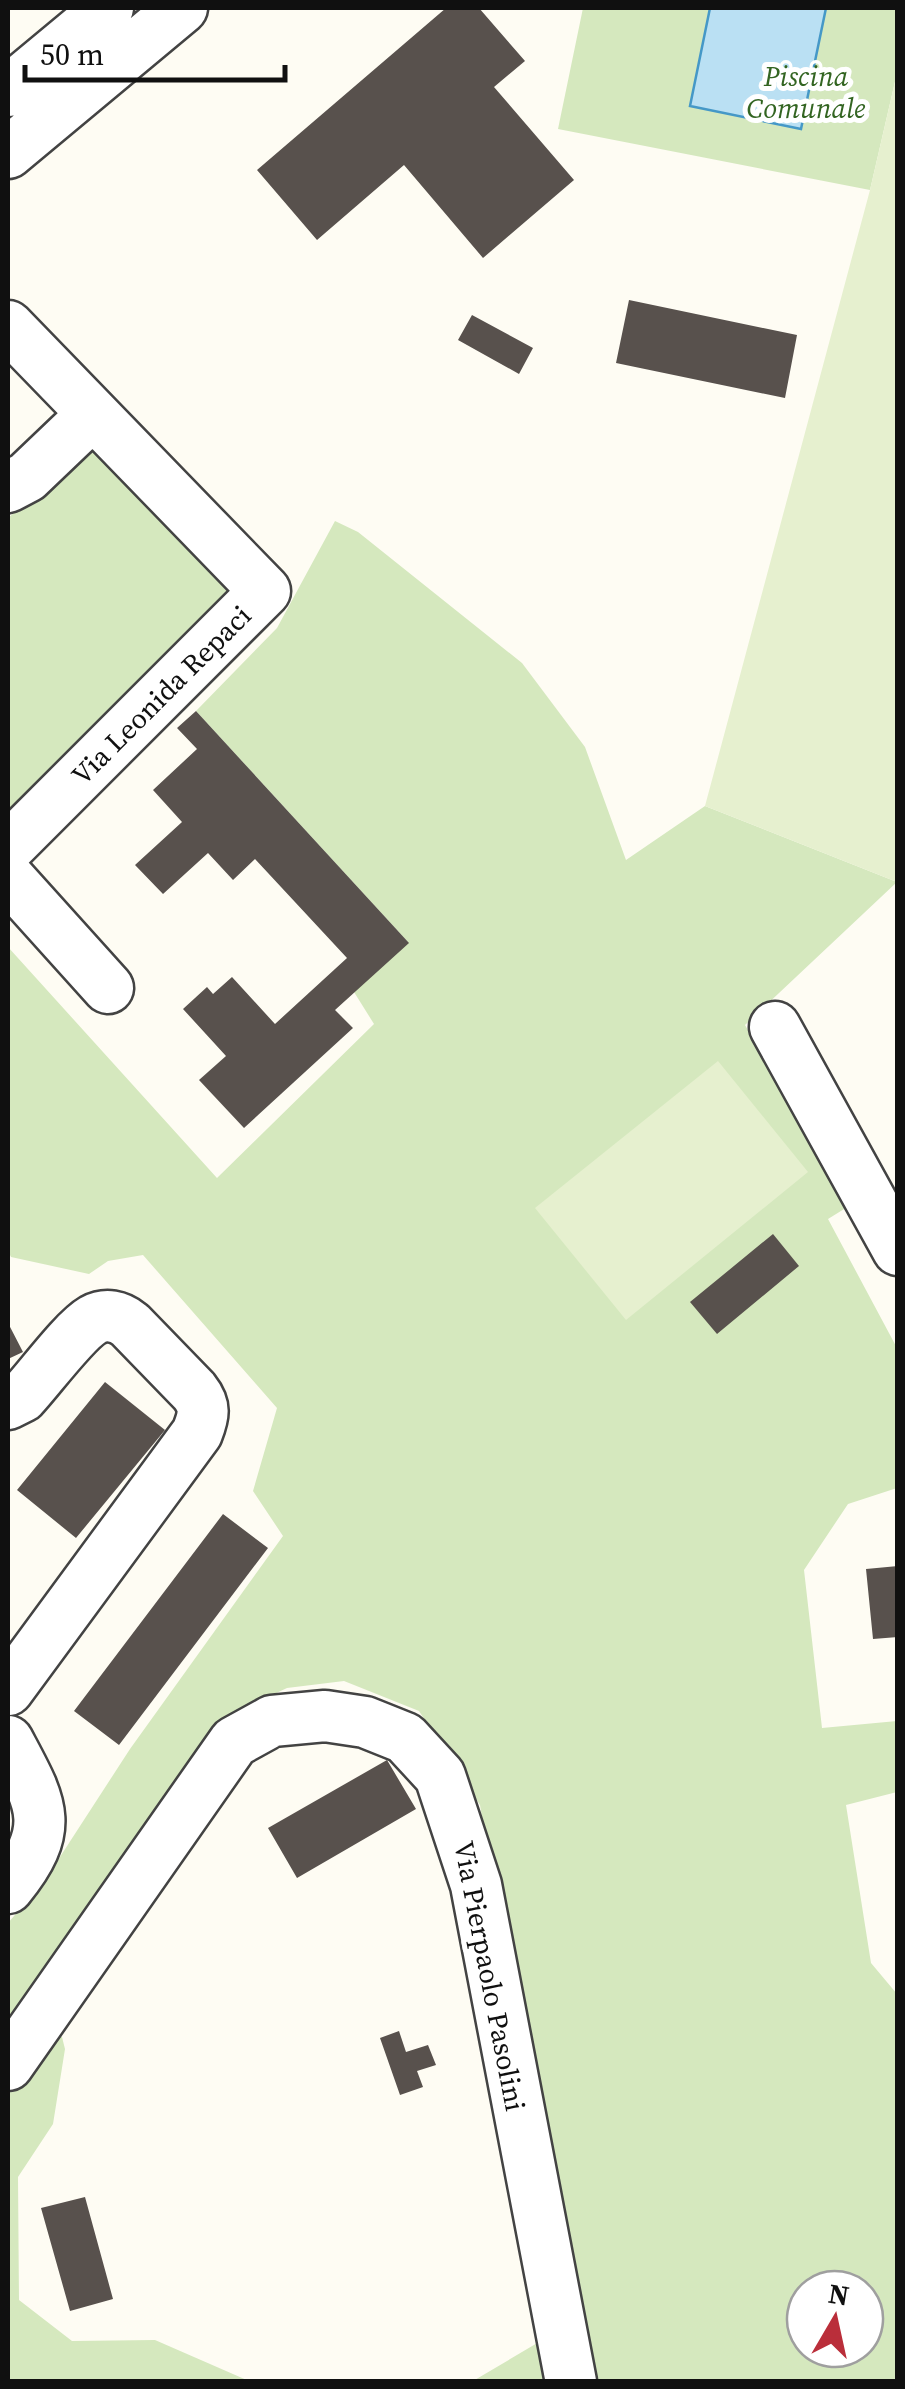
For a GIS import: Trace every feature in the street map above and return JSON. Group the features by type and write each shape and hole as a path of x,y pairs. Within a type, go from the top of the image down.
{"street":[{"path":"10,84 108,8"},
{"path":"8,152 182,8"},
{"name":"Via Leonida Repaci","path":"8,848 266,592 93,414 17,310"},
{"path":"8,487 27,477 93,414"},
{"path":"8,876 108,988"},
{"path":"775,1027 898,1250"},
{"path":"8,1404 22,1398 88,1324 106,1316 121,1318 130,1325 194,1391 204,1412 197,1433 8,1690"},
{"name":"Via Pierpaolo Pasolini","path":"8,2065 234,1742 272,1722 324,1716 365,1722 405,1738 440,1776 476,1884 571,2382"},
{"path":"8,1742 37,1796 40,1813 33,1848 8,1888"}],"green space":[{"name":"Piscina Comunale","path":"583,8 897,8 897,73 870,190 558,129"},
{"path":"897,73 897,882 705,806 870,190"},
{"path":"92,446 228,588 226,604 8,819 8,518"},
{"path":"335,521 358,532 522,663 585,747 626,860 705,806 897,882 745,1025 849,1206 828,1219 897,1348 897,1488 848,1504 804,1570 822,1728 897,1721 897,1792 846,1805 871,1963 897,1994 897,2381 473,2381 561,2329 480,1805 419,1711 344,1681 287,1688 238,1711 8,2025 8,1923 45,1880 130,1749 283,1536 253,1491 277,1408 143,1255 108,1261 89,1274 11,1257 8,1251 8,947 217,1178 374,1024 354,992 408,942 196,711 277,628"},
{"path":"718,1061 808,1172 626,1320 535,1208"},
{"path":"55,2033 62,2037 65,2049 53,2124 18,2177 19,2300 72,2341 155,2340 249,2381 8,2382 8,2084"}],"water":[{"path":"710,8 826,8 801,129 690,106"}],"building":[{"path":"446,8 479,8 525,61 494,87 574,180 483,258 404,165 317,240 257,170"},
{"path":"629,300 797,335 785,398 616,363"},
{"path":"472,315 533,348 519,374 458,340"},
{"path":"196,711 409,943 335,1010 353,1028 244,1128 199,1080 226,1056 183,1009 207,987 213,994 232,977 275,1024 347,958 255,859 233,880 208,853 163,894 135,865 182,822 153,790 197,749 177,728"},
{"path":"773,1234 799,1266 717,1334 690,1302"},
{"path":"8,1323 23,1352 8,1359"},
{"path":"105,1382 165,1430 76,1538 17,1490"},
{"path":"223,1514 268,1548 119,1745 74,1711"},
{"path":"898,1566 898,1637 873,1639 866,1569"},
{"path":"387,1760 416,1809 297,1878 268,1828"},
{"path":"399,2031 406,2052 428,2045 436,2065 417,2071 423,2087 400,2095 380,2038"},
{"path":"85,2197 113,2299 70,2311 41,2208"}]}
